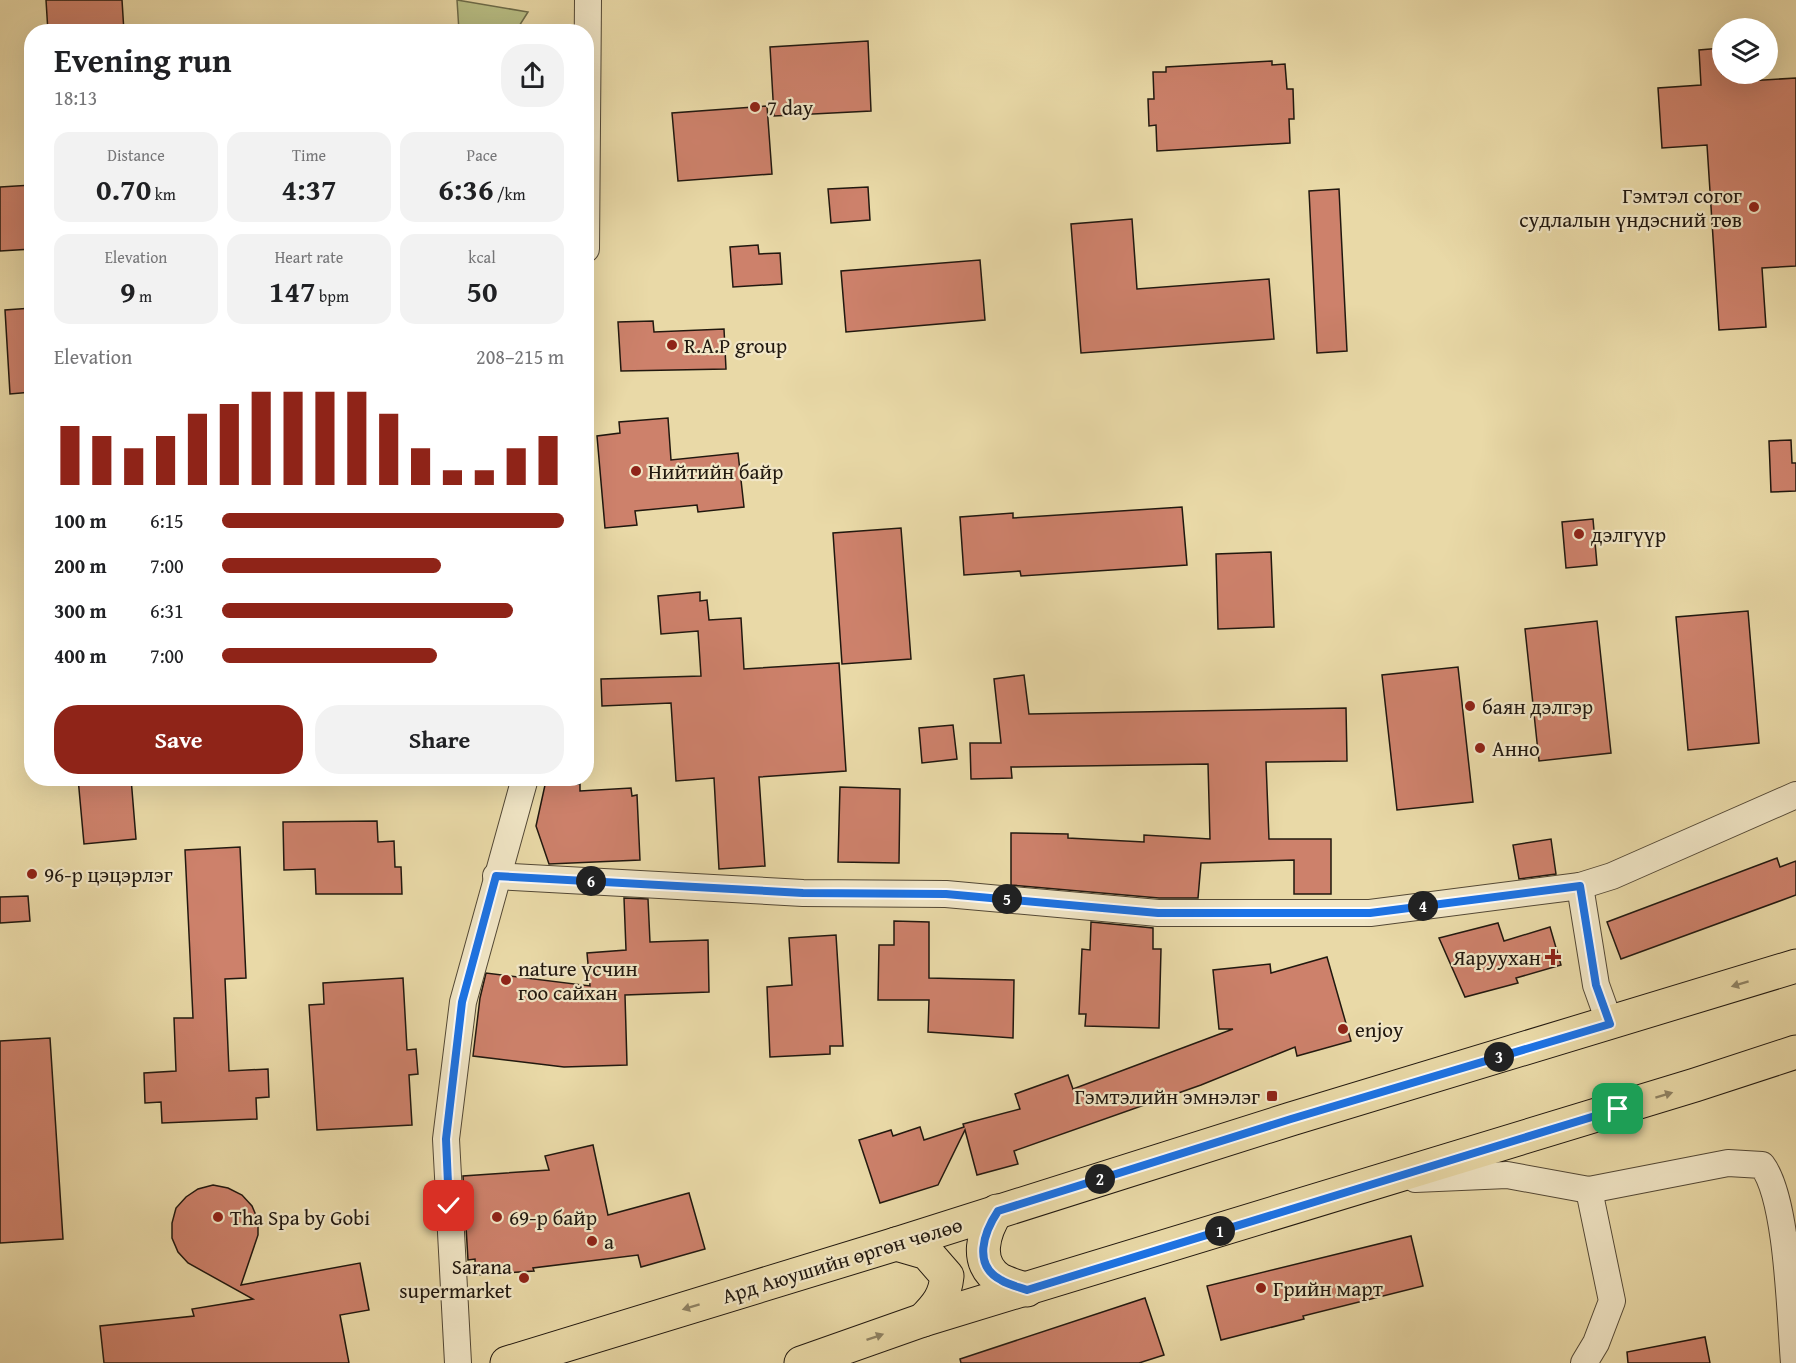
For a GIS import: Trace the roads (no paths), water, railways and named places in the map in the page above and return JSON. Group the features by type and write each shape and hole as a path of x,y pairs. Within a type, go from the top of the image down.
{"main road":[{"name":"Ард Аюушийн өргөн чөлөө","path":"507,1363 896,1244 1291,1119 1796,966"},
{"path":"801,1363 923,1320 1387,1180 1796,1052"},
{"path":"998,1211 985,1229 983,1252 989,1271 1000,1280 1027,1290"},
{"path":"896,1244 927,1253 947,1276 942,1300 923,1320"}],"street":[{"path":"588,0 588,24"},
{"path":"458,1363 446,1139 462,1002 523,786"},
{"path":"496,876 803,893 946,894 1158,913 1370,913 1580,886 1612,876 1796,795"},
{"path":"1580,886 1596,985 1610,1024"},
{"path":"1387,1180 1507,1175 1589,1190 1728,1163 1762,1165 1771,1177 1778,1204 1794,1363"},
{"path":"1584,1363 1596,1343 1612,1301 1589,1190"}],"place":[{"name":"7 day","path":"755,107"},
{"name":"Гэмтэл согог судлалын үндэсний төв","path":"1754,207"},
{"name":"R.A.P group","path":"672,345"},
{"name":"Нийтийн байр","path":"636,471"},
{"name":"дэлгүүр","path":"1579,534"},
{"name":"баян дэлгэр","path":"1470,706"},
{"name":"Анно","path":"1480,748"},
{"name":"96-р цэцэрлэг","path":"32,874"},
{"name":"Яаруухан","path":"1553,957"},
{"name":"nature үсчин гоо сайхан","path":"506,980"},
{"name":"enjoy","path":"1343,1029"},
{"name":"Гэмтэлийн эмнэлэг","path":"1272,1096"},
{"name":"Tha Spa by Gobi","path":"218,1217"},
{"name":"69-р байр","path":"497,1217"},
{"name":"а","path":"592,1241"},
{"name":"Sarana supermarket","path":"524,1278"},
{"name":"Грийн март","path":"1261,1288"}]}
